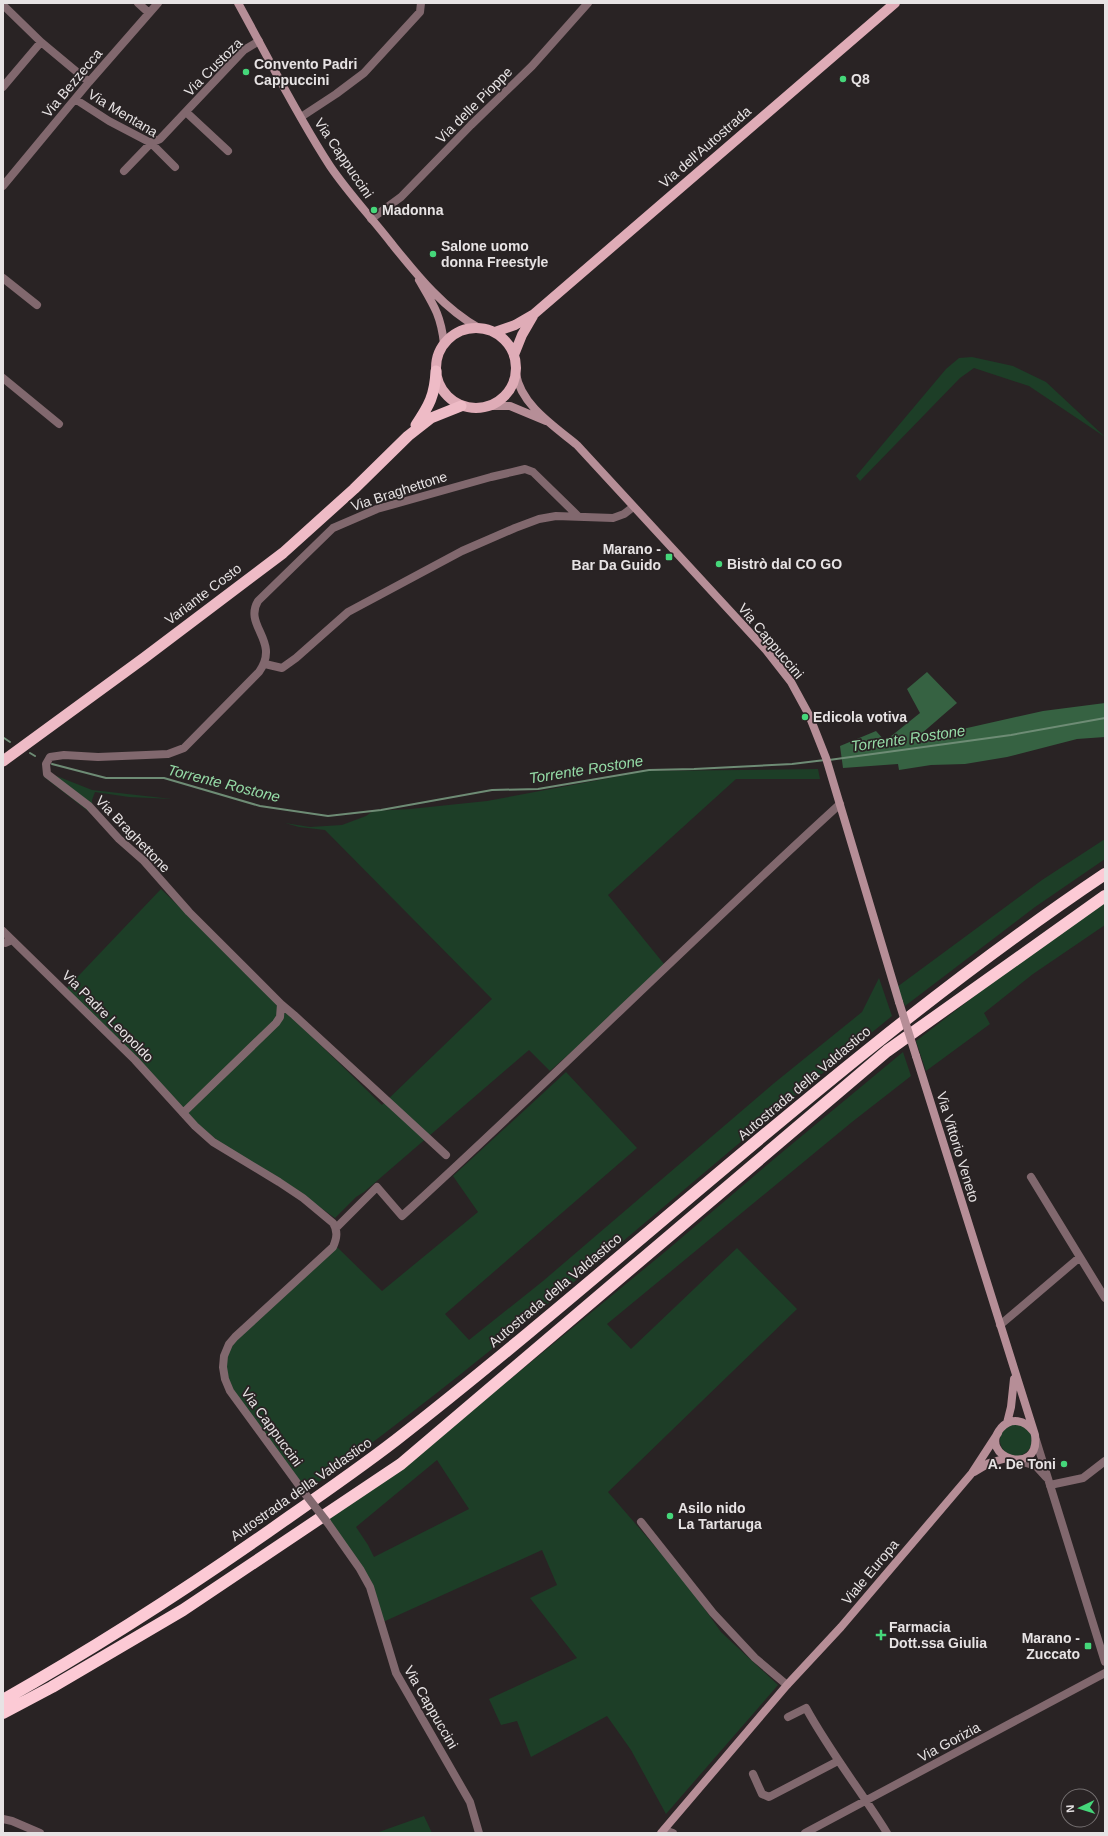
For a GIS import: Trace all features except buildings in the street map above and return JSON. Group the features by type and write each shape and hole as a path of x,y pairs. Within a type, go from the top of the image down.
{"highway":[{"path":"408,436 432,400 436,384 436,371"},
{"path":"408,436 431,418 461,406"},
{"name":"Variante Costo","path":"3,761 144,658 283,552 354,489 408,436"},
{"name":"Autostrada della Valdastico","path":"3,1700 81,1655 172,1598 273,1529 386,1447 534,1328 910,1016 1022,931 1105,874"},
{"name":"Autostrada della Valdastico","path":"3,1713 183,1610 401,1464 886,1051 1105,896"}],"main road":[{"name":"Via Cappuccini","path":"238,3 301,117 331,167 412,269 452,310 466,321 479,328"},
{"name":"Via dell'Autostrada","path":"534,314 895,3"},
{"name":"Via Cappuccini","path":"412,269 438,314 441,322 444,344"},
{"path":"495,332 515,325 534,314"},
{"path":"514,355 522,335 534,314"},
{"path":"479,328 495,332 503,338 514,355 516,374 515,381 508,393 497,403 490,406 471,408 461,406 451,400 438,382 436,361 444,344 452,336 461,331 479,328"},
{"name":"Via Cappuccini","path":"516,374 520,389 525,398 577,445 766,650 791,682 809,715 826,758 878,932"},
{"name":"Via Cappuccini","path":"490,406 510,406 552,424"},
{"name":"Via Vittorio Veneto","path":"878,932 1036,1440"},
{"name":"Via Vittorio Veneto","path":"998,1433 1006,1423 1014,1389 1014,1370"},
{"path":"1006,1423 1016,1421 1021,1422 1026,1424 1033,1431"},
{"path":"998,1433 996,1439 999,1450 1007,1458"},
{"name":"Viale Europa","path":"662,1831 787,1685 841,1627 972,1473 998,1433"},
{"path":"1017,1460 1023,1459 1032,1452 1036,1440"},
{"name":"Via Vittorio Veneto","path":"1007,1458 1017,1460"},
{"name":"Viale Europa","path":"972,1473 989,1463 1007,1458"}],"street":[{"path":"138,3 149,13"},
{"name":"Via Bezzecca","path":"5,181 158,3"},
{"name":"Via Cappuccini","path":"301,117 364,73 420,12 421,3"},
{"name":"Via delle Pioppe","path":"371,219 401,197 471,125 532,66 588,3"},
{"path":"3,5 41,42 89,82"},
{"name":"Via Custoza","path":"124,171 151,143 160,139 244,50 259,41"},
{"path":"3,87 41,42"},
{"name":"Via Mentana","path":"75,99 109,121 151,143 175,166"},
{"name":"Via Custoza","path":"186,112 228,151"},
{"path":"3,278 37,305"},
{"path":"3,378 59,424"},
{"name":"Via Braghettone","path":"281,1004 189,912 144,861 119,839 89,806 47,774 46,764 50,757 64,755 98,758 146,756 168,754 184,748 259,672 265,664 267,653 265,642 254,616 253,608 258,601 332,528 377,509 491,476 525,469 534,472 578,516"},
{"path":"265,664 282,668 296,658 348,612 462,551 515,528 539,519 556,516 613,518 624,514 633,507"},
{"path":"281,1004 280,1017 276,1023 183,1112 213,1142 303,1198 333,1222 336,1228 378,1187 402,1216 476,1149 731,904 840,804"},
{"name":"Via Padre Leopoldo","path":"3,931 135,1060 183,1112"},
{"path":"3,942 5,943 12,940"},
{"path":"281,1004 446,1155"},
{"path":"1031,1176 1105,1298"},
{"name":"Via Cappuccini","path":"336,1228 336,1238 333,1246 235,1337 224,1356 225,1379 230,1391 360,1569 370,1587 396,1673 470,1802 479,1833"},
{"path":"1000,1325 1080,1257"},
{"name":"Via Vittorio Veneto","path":"1036,1440 1105,1662"},
{"name":"Via Vittorio Veneto","path":"1017,1460 1036,1466 1050,1483"},
{"path":"1050,1483 1083,1478 1105,1461"},
{"path":"641,1522 713,1613 755,1658 787,1685"},
{"name":"Via Gorizia","path":"805,1833 1105,1673"},
{"path":"788,1717 806,1708 838,1761 867,1800 887,1833"},
{"path":"753,1774 762,1794 769,1797 838,1761"},
{"path":"3,1819 12,1821 40,1833"},
{"path":"662,1831 673,1833"}],"green space":[{"path":"972,357 1013,366 1046,382 1105,437 1029,386 974,368 960,378 860,481 856,476 946,369 959,358"},
{"path":"927,672 957,703 914,740 1043,711 1105,703 1105,737 1077,739 1007,757 965,764 931,765 899,770 898,764 843,768 840,746 876,731 885,741 920,713 907,689"},
{"path":"818,769 820,779 736,779 608,895 664,964 624,1005 550,1071 529,1050 364,1192 356,1197 335,1218 319,1206 232,1151 200,1126 65,990 161,889 382,1105 492,999 325,830 299,827 285,823 310,827 342,825 366,816 373,811 410,809 487,801 647,771"},
{"path":"44,771 92,790 172,799 129,797 95,792 92,800 93,815 44,777"},
{"path":"1105,839 1105,859 1035,907 905,1006 897,987 1042,880"},
{"path":"1105,902 1105,925 1033,974 984,1013 990,1024 926,1071 916,1041 981,991"},
{"path":"879,978 892,1016 529,1319 381,1436 305,1492 237,1397 228,1375 227,1362 228,1355 236,1340 337,1247 382,1291 478,1212 453,1176 566,1072 637,1148 445,1314 469,1340 543,1281 773,1084 862,1012"},
{"path":"903,1052 911,1076 852,1122 607,1324 631,1349 737,1248 797,1309 608,1492 685,1581 721,1632 778,1685 666,1814 631,1750 607,1716 531,1757 517,1721 501,1725 489,1699 577,1658 530,1598 557,1585 542,1550 383,1622 378,1602 326,1520 503,1385 666,1251","holes":["437,1460 469,1509 374,1557 356,1527"]},
{"path":"1016,1424 1025,1427 1029,1431 1032,1440 1029,1449 1025,1453 1016,1456 1007,1453 1003,1449 1000,1440 1003,1431 1007,1427"},
{"path":"424,1816 432,1833 376,1833"}],"waterway":[{"name":"Torrente Rostone","path":"829,760 1011,735 1105,718"},
{"name":"Torrente Rostone","path":"4,738 10,742"},
{"name":"Torrente Rostone","path":"30,753 35,756"},
{"name":"Torrente Rostone","path":"52,764 106,778 164,778 260,806 328,816 381,810 492,790 538,789 649,770 792,764 825,760"}],"place":[{"name":"Convento Padri Cappuccini","path":"246,72"},
{"name":"Q8","path":"843,79"},
{"name":"Madonna","path":"374,210"},
{"name":"Salone uomo donna Freestyle","path":"433,254"},
{"name":"Marano - Bar Da Guido","path":"669,557"},
{"name":"Bistrò dal CO GO","path":"719,564"},
{"name":"Edicola votiva","path":"805,717"},
{"name":"A. De Toni","path":"1064,1464"},
{"name":"Asilo nido La Tartaruga","path":"670,1516"},
{"name":"Farmacia Dott.ssa Giulia","path":"881,1635"},
{"name":"Marano - Zuccato","path":"1088,1646"}]}
